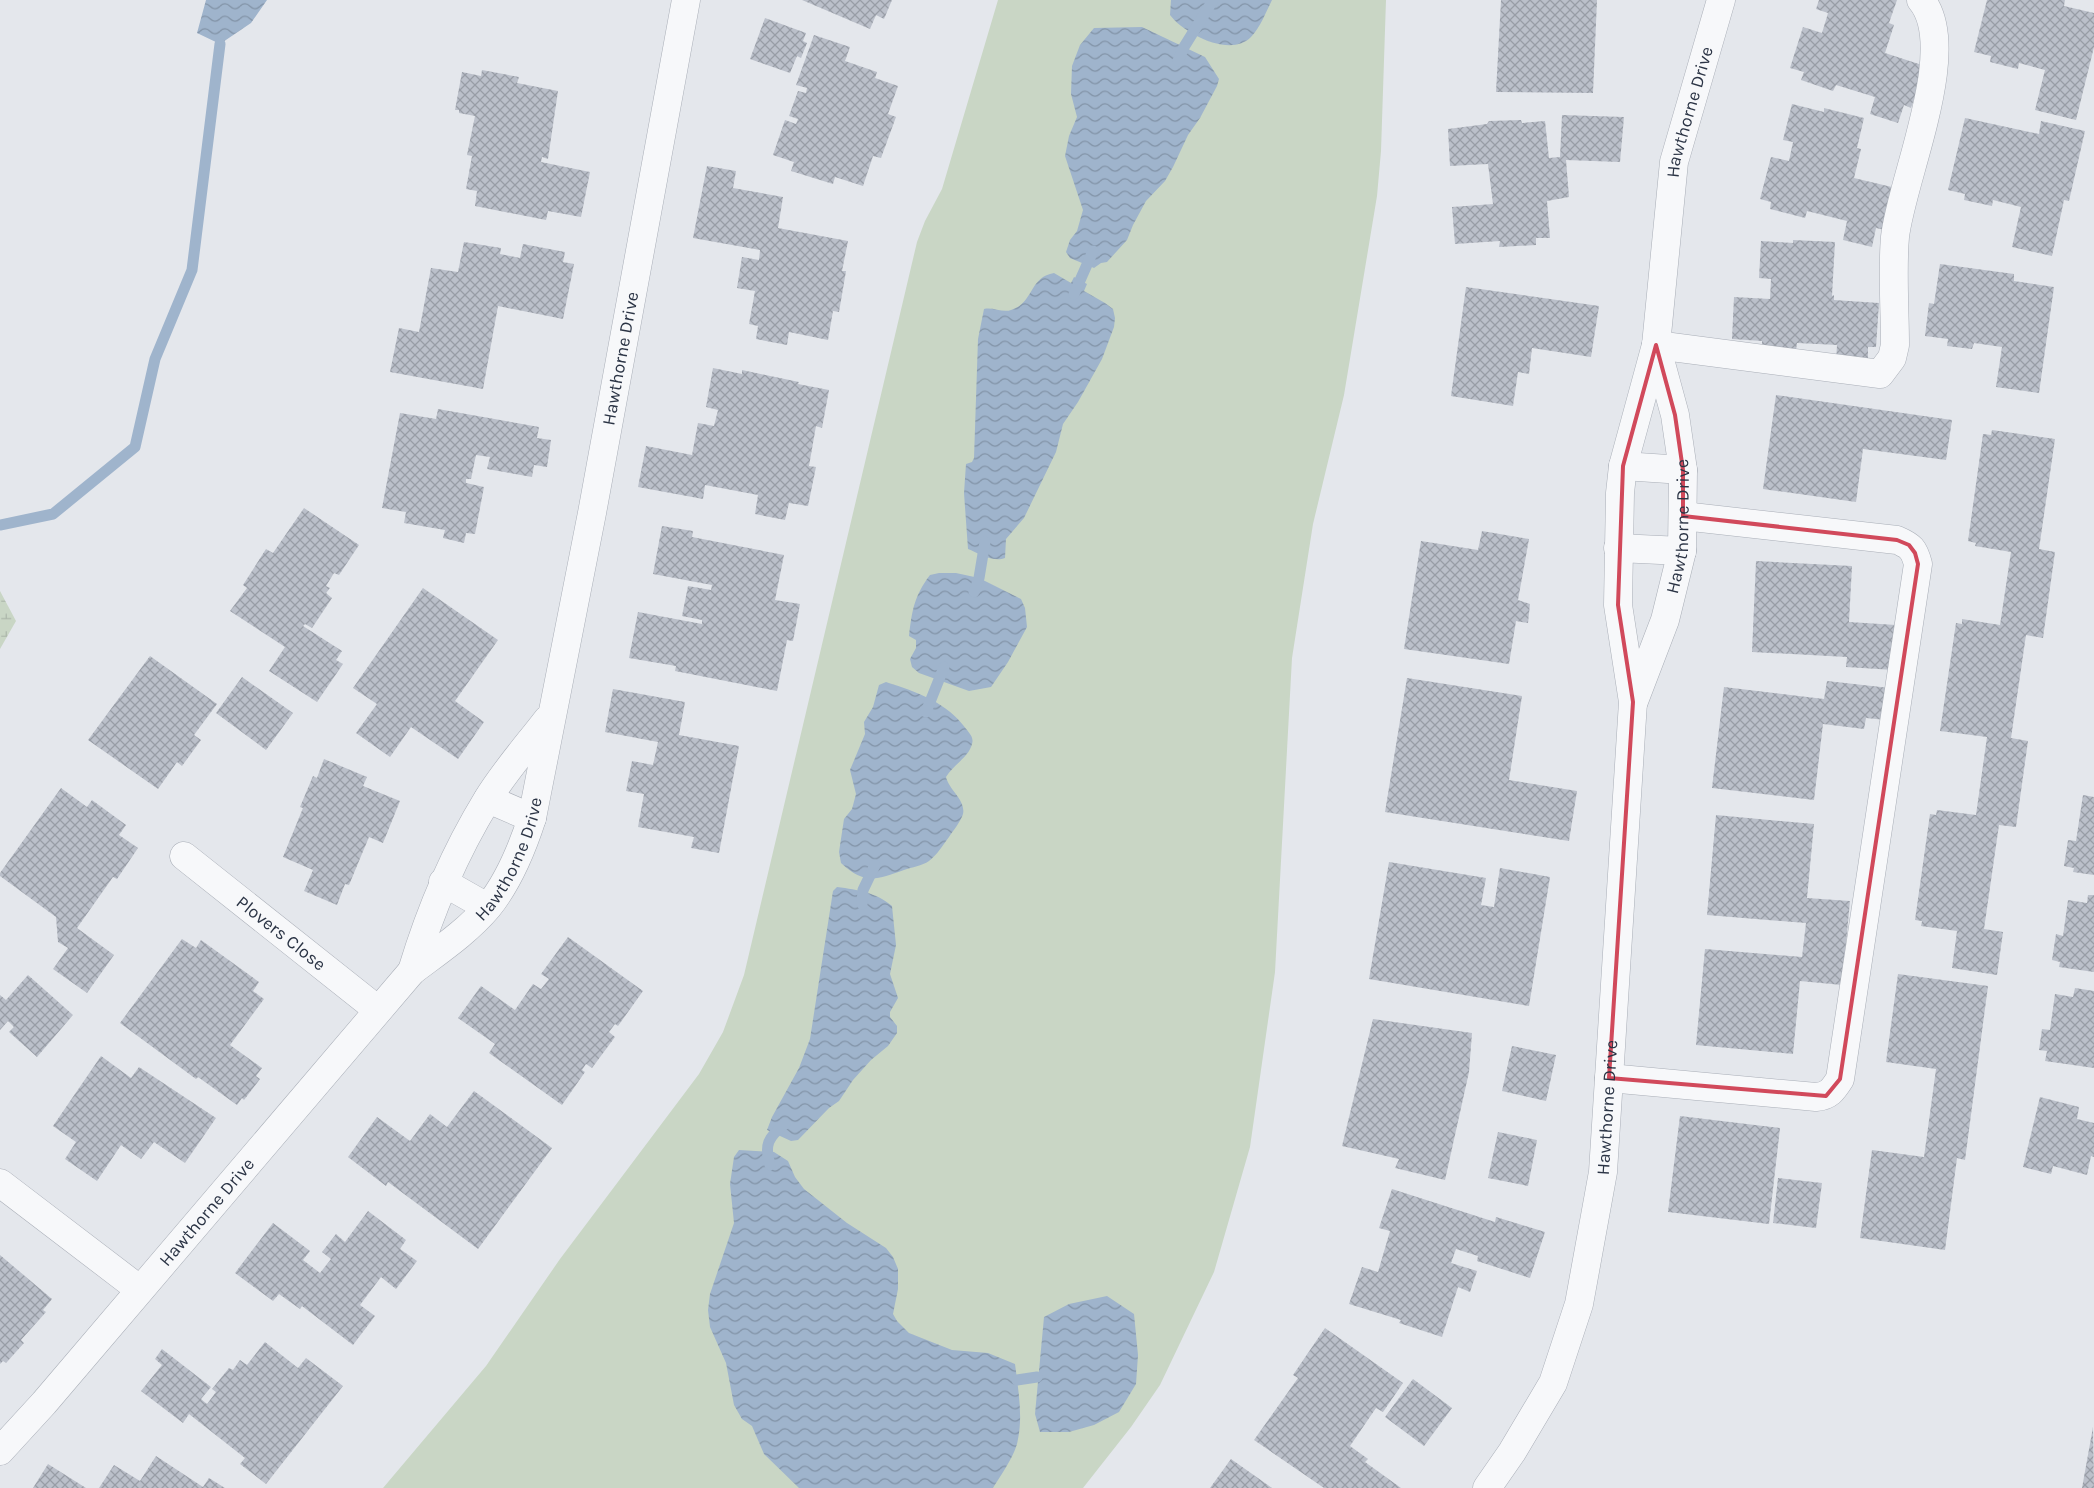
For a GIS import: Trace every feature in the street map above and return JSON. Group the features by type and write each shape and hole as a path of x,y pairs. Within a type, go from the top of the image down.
{"street":[{"name":"Hawthorne Drive","path":"0,1451 44,1403 139,1289 412,971 450,942 487,907 507,878 524,845 532,818 592,513 686,0"},
{"name":"Hawthorne Drive","path":"1487,1488 1512,1452 1553,1383 1579,1304 1602,1172 1633,702 1618,605 1618,548 1623,466 1656,345 1674,162 1721,0"},
{"path":"1656,345 1880,374 1892,358 1894,344 1895,237 1929,101 1935,54 1929,10 1921,0"},
{"name":"Hawthorne Drive","path":"1633,702 1664,620 1682,551 1683,470 1676,414 1656,345"},
{"path":"1623,466 1683,470"},
{"path":"1609,1078 1816,1097 1826,1096 1840,1080 1918,564 1915,553 1909,545 1897,540 1683,516"},
{"path":"1618,548 1682,551"},
{"name":"Hawthorne Drive","path":"412,971 426,925 443,882 488,799 551,715"},
{"path":"488,799 532,818"},
{"name":"Plovers Close","path":"184,856 378,1010"},
{"path":"443,882 487,907"},
{"path":"0,1183 139,1289"}],"highlighted area":[{"path":"1656,345 1675,415 1683,470 1683,516 1897,540 1909,545 1915,553 1918,564 1840,1079 1826,1096 1609,1078 1633,702 1618,605 1623,466"}],"green space":[{"path":"998,0 1386,0 1381,151 1377,196 1344,395 1313,524 1292,658 1275,972 1250,1147 1214,1272 1160,1385 1131,1427 1083,1488 383,1488 486,1366 560,1259 699,1074 723,1032 744,975 917,242 925,221 942,189"},
{"path":"0,591 16,621 0,649"}],"water":[{"path":"206,0 267,0 251,23 220,44 197,33"},
{"path":"1171,0 1272,0 1260,25 1251,37 1242,43 1232,45 1208,41 1186,29 1170,15"},
{"path":"1142,27 1205,57 1219,79 1217,86 1200,118 1188,135 1165,181 1146,201 1127,240 1107,262 1101,263 1094,268 1070,258 1066,252 1070,240 1077,231 1083,210 1065,156 1069,136 1077,117 1071,94 1072,66 1080,45 1094,28"},
{"path":"1054,273 1071,283 1074,277 1087,284 1084,291 1113,309 1114,327 1102,359 1078,402 1063,424 1056,452 1024,518 1006,539 1005,558 991,558 968,549 964,493 966,464 972,462 974,458 978,339 984,309 1008,311 1018,307 1024,302 1040,279"},
{"path":"956,573 979,578 1021,599 1025,608 1027,627 1008,662 991,687 969,691 919,673 912,667 910,659 916,648 916,640 909,636 915,604 920,590 930,575"},
{"path":"886,682 920,694 941,705 959,720 972,738 972,742 968,753 946,777 962,804 963,814 942,847 932,859 923,864 878,878 864,878 841,863 839,852 844,819 852,809 856,794 850,770 865,734 864,722 873,707 879,685"},
{"path":"837,887 873,895 892,906 896,945 890,974 898,998 890,1012 890,1017 897,1026 897,1033 888,1046 871,1060 853,1080 839,1101 829,1108 798,1140 791,1141 767,1130 772,1117 799,1068 810,1039 833,891"},
{"path":"739,1150 774,1152 788,1161 795,1177 804,1189 847,1223 886,1248 893,1257 898,1269 898,1289 893,1314 909,1333 952,1350 988,1353 1015,1364 1020,1411 1017,1445 993,1488 799,1488 764,1454 752,1426 742,1419 734,1405 726,1363 710,1327 708,1310 710,1294 734,1223 730,1184 734,1157"},
{"path":"1107,1296 1134,1314 1138,1355 1136,1384 1119,1412 1094,1425 1069,1432 1040,1432 1035,1414 1044,1317 1069,1304"}],"building":[{"path":"802,0 892,0 884,19 876,15 870,29"},
{"path":"1501,0 1597,0 1593,93 1496,92"},
{"path":"1819,0 1897,0 1889,23 1894,25 1885,53 1925,66 1911,108 1904,105 1898,123 1870,114 1875,97 1836,85 1833,91 1801,80 1804,72 1790,68 1803,27 1822,33 1828,13 1816,9"},
{"path":"1987,0 2065,0 2064,6 2094,13 2094,47 2076,120 2035,110 2045,70 2019,63 2018,69 1990,62 1991,56 1974,52"},
{"path":"765,18 806,33 803,41 807,43 801,58 797,56 790,73 750,59"},
{"path":"814,35 850,47 845,61 877,72 875,78 898,86 888,114 896,117 881,158 873,156 863,186 835,177 833,184 791,171 794,162 773,155 785,120 796,124 798,119 789,116 798,91 806,93 807,88 796,85"},
{"path":"482,70 519,77 517,83 558,91 548,159 542,157 541,162 590,172 581,217 548,211 546,220 475,206 477,191 466,189 472,156 467,155 475,116 459,113 459,110 455,110 462,72 481,76"},
{"path":"1792,104 1824,112 1824,108 1864,118 1857,148 1861,149 1854,178 1896,188 1885,230 1876,228 1872,247 1843,240 1847,221 1807,211 1805,218 1770,209 1771,202 1760,199 1771,157 1789,161 1793,142 1783,140"},
{"path":"1562,115 1624,117 1620,162 1566,160 1569,197 1547,201 1550,238 1536,238 1536,245 1499,247 1500,241 1455,244 1452,207 1493,204 1488,164 1450,166 1448,129 1487,124 1489,121 1521,120 1522,123 1545,121 1549,158 1560,157"},
{"path":"1965,118 2039,134 2041,121 2085,131 2069,201 2064,200 2052,256 2012,247 2021,207 1993,200 1992,206 1964,200 1965,194 1948,190"},
{"path":"707,166 736,171 733,188 783,197 778,228 848,241 842,271 846,271 839,312 833,311 828,340 789,332 787,345 756,339 758,326 749,324 755,291 737,288 742,257 759,260 760,250 693,238"},
{"path":"1793,240 1835,242 1832,296 1834,295 1834,300 1879,303 1876,347 1868,347 1868,363 1836,361 1837,345 1797,343 1796,350 1762,348 1762,341 1732,339 1734,297 1770,299 1771,279 1759,278 1761,241 1793,243"},
{"path":"464,242 501,248 500,254 520,258 523,244 565,252 563,262 574,264 563,319 498,306 483,389 390,372 399,328 419,332 431,268 458,272"},
{"path":"1940,264 2014,274 2014,281 2054,287 2039,393 1996,387 2002,347 1974,343 1972,349 1947,346 1948,339 1925,336 1929,303 1934,304"},
{"path":"1466,287 1599,306 1591,357 1532,348 1529,374 1518,372 1513,406 1451,396"},
{"path":"713,368 742,374 742,370 829,390 822,428 816,426 809,466 816,467 808,506 789,503 785,520 755,514 758,495 705,485 703,499 638,487 646,446 692,455 698,423 714,426 718,410 706,407"},
{"path":"1776,395 1952,420 1946,460 1863,449 1856,502 1763,489"},
{"path":"438,409 539,427 537,438 551,440 547,467 534,465 532,477 487,469 490,457 476,455 471,479 466,479 466,483 484,487 475,534 466,533 464,543 443,538 445,530 404,523 406,512 382,508 400,413 436,419"},
{"path":"1992,430 2055,439 2039,549 2055,552 2043,638 2026,635 2011,738 2028,741 2016,827 1999,825 1984,929 2003,932 1997,975 1952,968 1957,931 1921,926 1922,921 1915,920 1930,814 1936,815 1937,810 1976,815 1987,737 1940,731 1956,623 1962,624 1962,619 2000,625 2011,552 1975,546 1976,543 1968,541 1983,434 1991,435"},
{"path":"304,508 359,545 339,575 334,573 326,586 330,588 326,593 332,598 312,628 305,624 303,626 342,651 336,660 343,664 317,702 269,671 285,647 230,611 247,588 243,585 266,549 273,553"},
{"path":"662,526 693,531 692,537 784,555 775,600 800,604 793,641 787,640 777,691 675,671 676,666 629,658 638,612 702,624 702,620 682,616 688,586 711,590 712,585 653,574"},
{"path":"1482,531 1529,539 1518,600 1530,604 1528,623 1516,621 1509,664 1404,649 1421,541 1478,550"},
{"path":"1756,561 1852,566 1849,622 1896,625 1894,670 1846,667 1847,657 1752,652"},
{"path":"423,588 498,640 455,701 484,722 458,759 411,727 390,757 356,733 377,704 353,688"},
{"path":"150,656 217,704 194,735 201,740 182,766 177,762 158,789 88,740"},
{"path":"242,677 293,713 266,750 216,713"},
{"path":"1407,678 1522,696 1509,780 1577,791 1569,841 1385,812"},
{"path":"1827,681 1890,688 1886,720 1866,718 1864,729 1823,724 1814,800 1712,788 1724,687 1824,699"},
{"path":"613,689 685,702 679,735 739,746 719,853 691,848 694,837 638,827 644,794 626,791 632,761 653,765 658,742 605,732"},
{"path":"324,759 367,777 363,786 400,801 383,843 369,837 349,885 345,884 337,905 304,891 313,870 283,857 303,808 300,807 313,776 317,778"},
{"path":"61,788 87,807 92,800 126,825 119,835 138,848 117,879 113,877 77,928 114,955 87,993 53,969 68,948 58,942 56,917 0,876 0,873"},
{"path":"2083,795 2094,797 2094,875 2073,872 2074,868 2064,866 2068,840 2076,841"},
{"path":"1716,815 1814,824 1807,898 1850,901 1842,985 1800,981 1793,1054 1696,1045 1705,949 1802,957 1806,923 1707,915"},
{"path":"1389,862 1486,878 1481,905 1494,907 1500,868 1550,877 1529,1006 1369,979"},
{"path":"2088,895 2094,895 2094,972 2059,967 2060,962 2052,960 2056,934 2063,936 2068,900 2087,903"},
{"path":"568,937 643,991 618,1026 615,1024 609,1032 615,1037 592,1068 586,1064 582,1070 585,1072 562,1105 489,1053 495,1044 458,1018 481,986 515,1010 533,984 541,989 549,979 541,974"},
{"path":"182,939 196,948 201,940 259,982 253,991 264,999 230,1045 262,1068 256,1076 260,1079 244,1100 242,1098 237,1105 198,1077 196,1079 120,1023"},
{"path":"1898,974 1988,986 1965,1160 1957,1158 1945,1250 1860,1238 1872,1150 1924,1157 1936,1069 1886,1062"},
{"path":"28,975 73,1015 37,1057 9,1032 14,1027 8,1021 0,1030 0,995 6,1000"},
{"path":"2075,988 2094,991 2094,1068 2045,1061 2047,1051 2039,1050 2042,1029 2050,1030 2055,994 2073,997"},
{"path":"1373,1019 1472,1033 1469,1072 1445,1180 1395,1168 1399,1159 1342,1146"},
{"path":"1512,1046 1556,1055 1546,1101 1502,1091"},
{"path":"101,1056 131,1078 139,1067 216,1118 185,1163 154,1142 141,1159 121,1145 97,1181 65,1159 76,1142 53,1126"},
{"path":"474,1091 552,1148 478,1249 388,1182 386,1186 348,1157 377,1117 410,1141 430,1114 447,1127"},
{"path":"2040,1097 2079,1107 2077,1119 2094,1123 2094,1157 2091,1156 2087,1175 2053,1166 2051,1174 2023,1167"},
{"path":"1680,1116 1780,1128 1769,1224 1668,1212"},
{"path":"1498,1132 1537,1140 1528,1186 1488,1178"},
{"path":"1778,1178 1822,1183 1816,1228 1773,1223"},
{"path":"1392,1189 1495,1222 1496,1217 1545,1232 1530,1278 1477,1261 1478,1256 1456,1249 1451,1263 1477,1271 1470,1292 1458,1287 1442,1337 1399,1323 1401,1320 1349,1304 1362,1267 1378,1272 1390,1231 1379,1228"},
{"path":"368,1211 406,1240 400,1249 417,1261 396,1289 381,1277 360,1305 375,1316 353,1345 302,1306 300,1309 279,1294 273,1301 235,1273 273,1223 310,1251 303,1260 320,1273 331,1259 322,1252 336,1234 345,1242"},
{"path":"0,1255 52,1299 43,1310 46,1312 21,1340 24,1343 6,1363 3,1361 0,1364"},
{"path":"1325,1328 1403,1383 1383,1412 1376,1408 1350,1446 1368,1459 1365,1462 1401,1488 1324,1488 1254,1440 1298,1378 1293,1375"},
{"path":"265,1342 298,1368 306,1358 343,1386 266,1484 240,1464 245,1458 189,1414 183,1423 141,1391 162,1365 155,1359 162,1349 211,1387 201,1399 207,1404 216,1392 212,1389 229,1368 233,1370 240,1360 247,1365"},
{"path":"1413,1379 1452,1408 1424,1446 1385,1417"},
{"path":"2093,1427 2094,1488 2082,1488"},
{"path":"156,1456 203,1487 209,1478 225,1488 99,1488 114,1465 140,1481"},
{"path":"1231,1459 1272,1488 1210,1488"},
{"path":"48,1464 86,1488 33,1488"}],"waterway":[{"path":"1178,61 1184,47 1213,0"},
{"path":"0,525 53,514 135,447 155,359 192,270 220,44"},
{"path":"1074,294 1093,251"},
{"path":"974,592 979,578 985,542"},
{"path":"926,712 944,667"},
{"path":"862,904 863,890 875,865"},
{"path":"770,1165 767,1152 769,1142 771,1137 785,1124"},
{"path":"1017,1380 1037,1377"}]}
